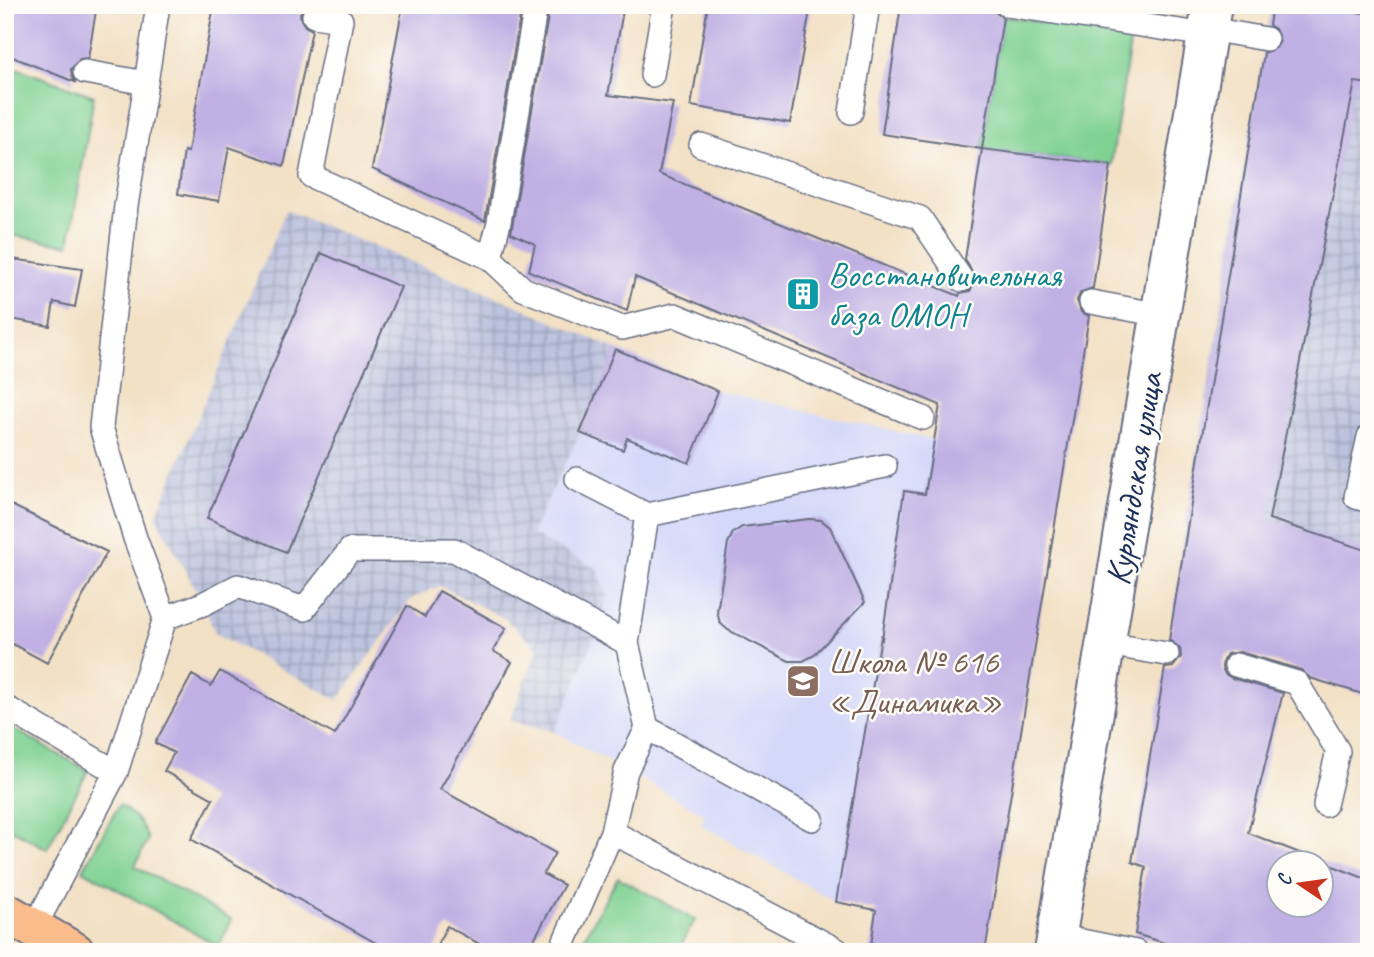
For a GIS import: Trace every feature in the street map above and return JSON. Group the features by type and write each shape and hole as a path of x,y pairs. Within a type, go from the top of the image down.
{"main road":[{"path":"20,920 75,952"}],"street":[{"name":"Курляндская улица","path":"1056,944 1209,23"}],"lane":[{"path":"20,920 116,772 165,618 135,538 101,428 126,206 158,5"},
{"path":"489,258 499,222 536,5"},
{"path":"652,75 664,5"},
{"path":"851,112 869,5"},
{"path":"1007,5 1209,23 1266,39"},
{"path":"314,16 342,13 311,176 489,258 523,289 622,328 675,315 923,418"},
{"path":"85,72 146,83"},
{"path":"701,145 920,218 962,280"},
{"path":"1091,302 1161,315"},
{"path":"1369,437 1356,496 1369,500"},
{"path":"577,479 647,514 885,466"},
{"path":"560,952 612,832 626,771 647,728 626,643 647,514"},
{"path":"165,618 203,604 237,586 304,608 350,550 454,550 626,643"},
{"path":"1106,644 1167,654"},
{"path":"1236,665 1297,683 1338,751 1325,804"},
{"path":"5,707 116,772"},
{"path":"647,728 812,819"},
{"path":"612,832 837,950"},
{"path":"1056,944 1136,952"}],"shaded area":[{"path":"1271,5 1369,5 1369,630 1178,571"},
{"path":"286,210 615,349 580,433 531,534 598,569 607,596 598,629 555,732 510,720 538,648 504,618 440,586 411,599 338,700 215,633 203,603 156,516"},
{"name":"Школа № 616 «Динамика»","path":"615,349 718,391 934,440 1059,489 990,926 836,902 701,825 704,814 555,732 598,629 531,534 580,433"}],"green space":[{"path":"1003,16 1131,36 1111,165 982,149"},
{"path":"5,64 94,96 69,245 5,234"},
{"path":"5,724 88,771 47,849 5,826"},
{"path":"119,805 136,819 148,839 135,866 232,920 218,946 83,870"},
{"path":"618,877 695,920 677,952 576,952"}],"building":[{"path":"5,5 97,5 88,58 80,59 71,69 75,82 5,54"},
{"path":"214,5 306,5 300,13 301,20 312,30 284,166 229,147 219,201 178,194 184,151 188,152"},
{"path":"403,5 522,5 485,221 372,169"},
{"path":"550,5 624,5 608,95 673,103 659,174 959,296 960,293 970,291 976,280 965,259 982,149 1111,165 1093,288 1081,292 1077,300 1081,312 1089,316 985,952 870,952 876,910 836,902 881,637 882,639 904,491 925,494 940,405 635,277 627,311 529,271 535,244 511,233"},
{"path":"708,5 811,5 790,123 691,106"},
{"path":"901,5 993,5 994,11 1003,18 982,149 882,134"},
{"path":"1272,5 1316,5 1369,14 1369,84 1355,82 1269,519 1369,551 1369,696 1310,678 1301,670 1240,652 1227,654 1222,668 1225,674 1232,678 1283,693 1248,833 1287,848 1266,848 1266,918 1336,918 1336,867 1369,880 1369,952 1194,952 1135,934 1146,867 1132,862 1165,668 1173,667 1181,657 1180,648 1169,640 1264,53 1276,48 1280,41 1275,29 1269,25"},
{"path":"321,253 401,287 286,552 207,518"},
{"path":"5,258 82,269 75,307 54,302 50,326 5,318"},
{"path":"615,349 718,391 689,463 627,438 623,450 580,433"},
{"path":"5,502 107,552 47,663 5,640"},
{"path":"821,520 830,527 865,602 813,656 803,661 789,661 728,630 720,623 717,612 728,543 733,533 742,527"},
{"path":"439,591 506,628 493,651 512,662 440,789 555,853 543,874 564,885 527,952 494,952 447,926 433,952 392,952 191,839 213,799 164,771 174,753 155,743 192,675 211,686 220,671 335,735 407,606 425,617"}],"tram line":[{"path":"5,947 14,952"}],"place":[{"name":"Восстановительная база ОМОН","path":"803,294"},
{"name":"Школа № 616 «Динамика»","path":"803,681"}]}
